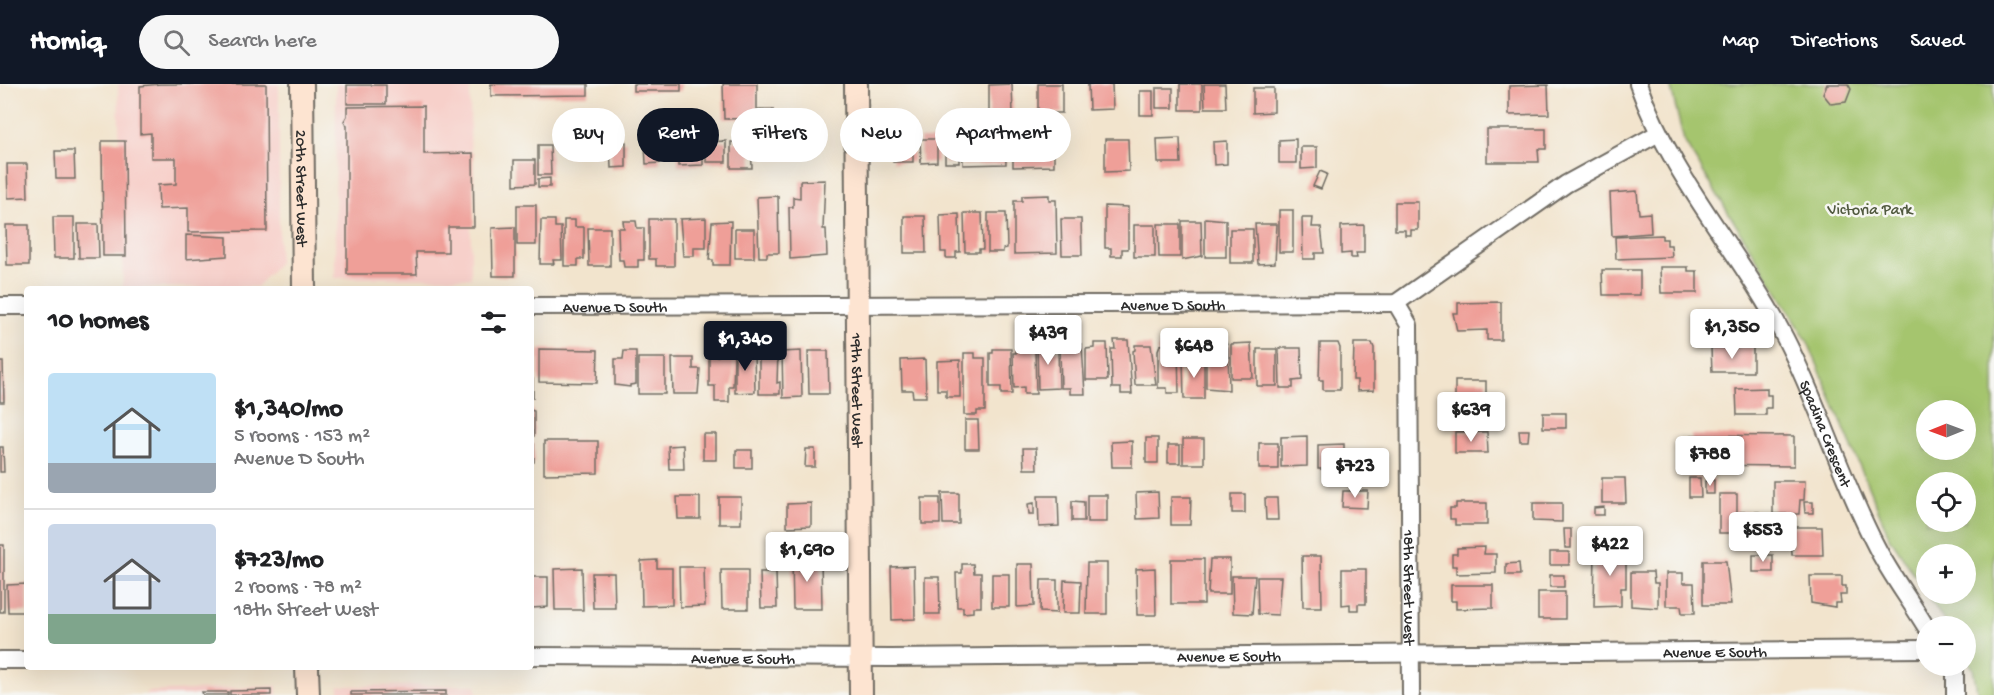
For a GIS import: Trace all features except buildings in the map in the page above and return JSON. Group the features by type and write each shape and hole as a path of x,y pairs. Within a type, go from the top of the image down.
{"street":[{"name":"20th Street West","path":"302,84 304,286"},
{"name":"19th Street West","path":"856,84 861,695"},
{"name":"Spadina Crescent","path":"1638,84 1657,134 1784,336 1807,383 1876,547 1919,616"},
{"path":"1396,303 1566,184 1657,134"},
{"name":"Avenue D South","path":"534,306 859,303 1396,303"},
{"name":"18th Street West","path":"1396,303 1409,325 1411,695"},
{"path":"0,306 24,306"},
{"name":"Avenue E South","path":"534,656 861,659 1916,649"},
{"path":"0,660 24,660"},
{"path":"307,670 308,695"},
{"path":"1955,676 1955,695"}],"shaded area":[{"path":"118,84 279,84 279,262 258,286 123,286"},
{"path":"336,84 470,84 471,278 335,278"},
{"path":"476,685 477,695 339,695 339,686"},
{"path":"277,686 277,695 146,695 146,692"}],"green space":[{"name":"Victoria Park","path":"1670,84 1994,84 1994,695 1978,695 1974,676 1976,616 1941,616 1933,604 1976,604 1976,544 1916,544 1916,578 1889,536 1807,340 1684,141"}]}
